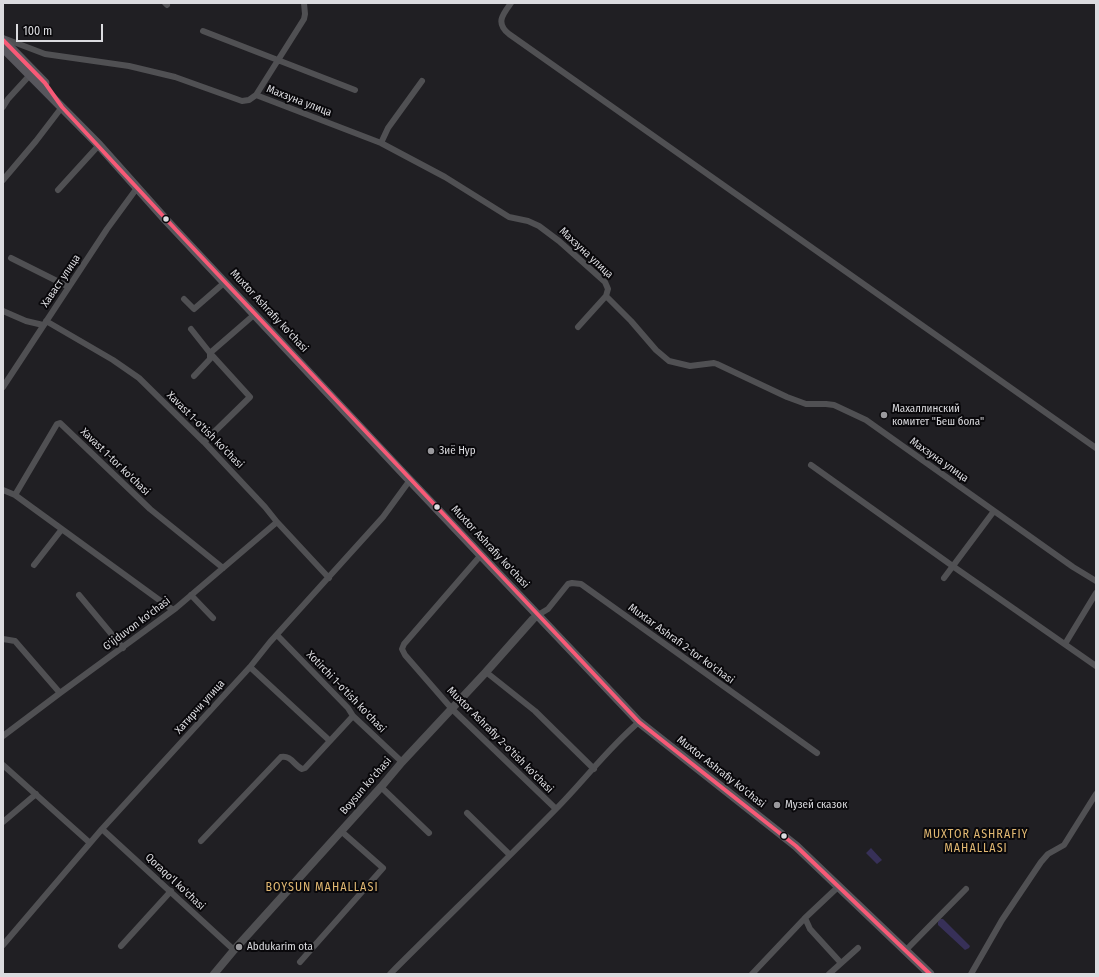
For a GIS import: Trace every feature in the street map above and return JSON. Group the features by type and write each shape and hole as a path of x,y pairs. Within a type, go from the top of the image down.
{"main road":[{"name":"Muxtor Ashrafiy ko'chasi","path":"3,39 45,83 62,107"},
{"name":"Muxtor Ashrafiy ko'chasi","path":"3,48 29,76 99,145 137,188 638,722 796,846 930,974"}],"street":[{"path":"256,95 304,19 304,3"},
{"path":"511,3 502,16 502,27 509,34 1096,448"},
{"path":"203,31 355,90"},
{"name":"Махзуна улица","path":"3,39 45,54 129,66 175,77 242,101 249,100 256,95 380,143 445,177 509,217 528,221 547,231 605,282 608,289 606,296 631,321 656,350 669,361 690,366 714,363 787,397 806,404 826,404 840,408 866,420 1073,567 1096,581"},
{"path":"3,107 8,99 29,76"},
{"path":"380,143 388,128 422,81"},
{"path":"3,180 62,107"},
{"path":"58,190 99,145"},
{"name":"Хаваст улица","path":"3,387 107,229 137,188"},
{"path":"11,258 69,287"},
{"path":"184,299 194,309 225,282"},
{"path":"578,327 606,296"},
{"name":"Xavast 1-o'tish ko'chasi","path":"3,311 26,321 44,323 133,372 204,442 329,578"},
{"path":"194,376 210,359 210,353 255,314"},
{"path":"191,329 210,353 250,397 204,442"},
{"name":"Xavast 1-tor ko'chasi","path":"15,495 57,424 60,423 150,509 223,568"},
{"path":"811,465 1096,666"},
{"name":"Хатирчи улица","path":"3,945 102,828 250,667 383,517 410,480"},
{"path":"3,490 15,495 173,610"},
{"path":"944,578 954,567 994,511"},
{"name":"G'ijduvon ko'chasi","path":"3,736 173,610 277,522"},
{"path":"34,565 62,529"},
{"name":"Muxtor Ashrafiy 2-o'tish ko'chasi","path":"481,555 404,644 402,649 405,655 452,709 556,809"},
{"name":"Muxtar Ashrafi 2-tor ko'chasi","path":"538,615 548,609 568,584 581,584 816,753"},
{"path":"1065,644 1096,593"},
{"path":"79,595 123,648"},
{"path":"191,595 213,618"},
{"name":"Boysun ko'chasi","path":"214,974 402,762 486,672 533,618 538,615"},
{"name":"Xotirchi 1-o'tish ko'chasi","path":"277,635 348,708 353,716 402,762"},
{"path":"3,639 15,641 60,693"},
{"path":"250,667 330,741"},
{"path":"486,672 535,711 594,769"},
{"path":"201,841 281,757 289,757 298,767 302,769 305,768 353,716"},
{"path":"390,974 556,809 594,769 620,738 638,722"},
{"path":"3,765 90,843"},
{"path":"381,787 429,833"},
{"path":"3,822 36,794"},
{"path":"971,974 1002,920 1041,862 1048,854 1064,845 1096,794"},
{"path":"467,813 510,855"},
{"name":"Qoraqo'l ko'chasi","path":"102,828 234,950"},
{"path":"300,962 383,868 341,831"},
{"path":"752,974 805,918 839,886"},
{"path":"905,951 966,889"},
{"path":"121,946 171,891"},
{"path":"805,918 810,929 841,963"},
{"path":"829,974 858,948"}],"shaded area":[{"path":"871,848 882,860 877,864 866,853"},
{"path":"940,919 943,919 970,946 969,948 965,950 938,925"}],"transit line":[{"path":"3,40 45,83 62,107 178,232 639,722 796,846 930,974"}],"place":[{"name":"Махаллинский комитет \"Беш бола\"","path":"884,415"},
{"name":"Зиё Нур","path":"431,451"},
{"name":"Музей сказок","path":"777,805"},
{"name":"Abdukarim ota","path":"239,947"}],"district":[{"name":"MUXTOR ASHRAFIY MAHALLASI","path":"976,842"},
{"name":"BOYSUN MAHALLASI","path":"322,888"}]}
